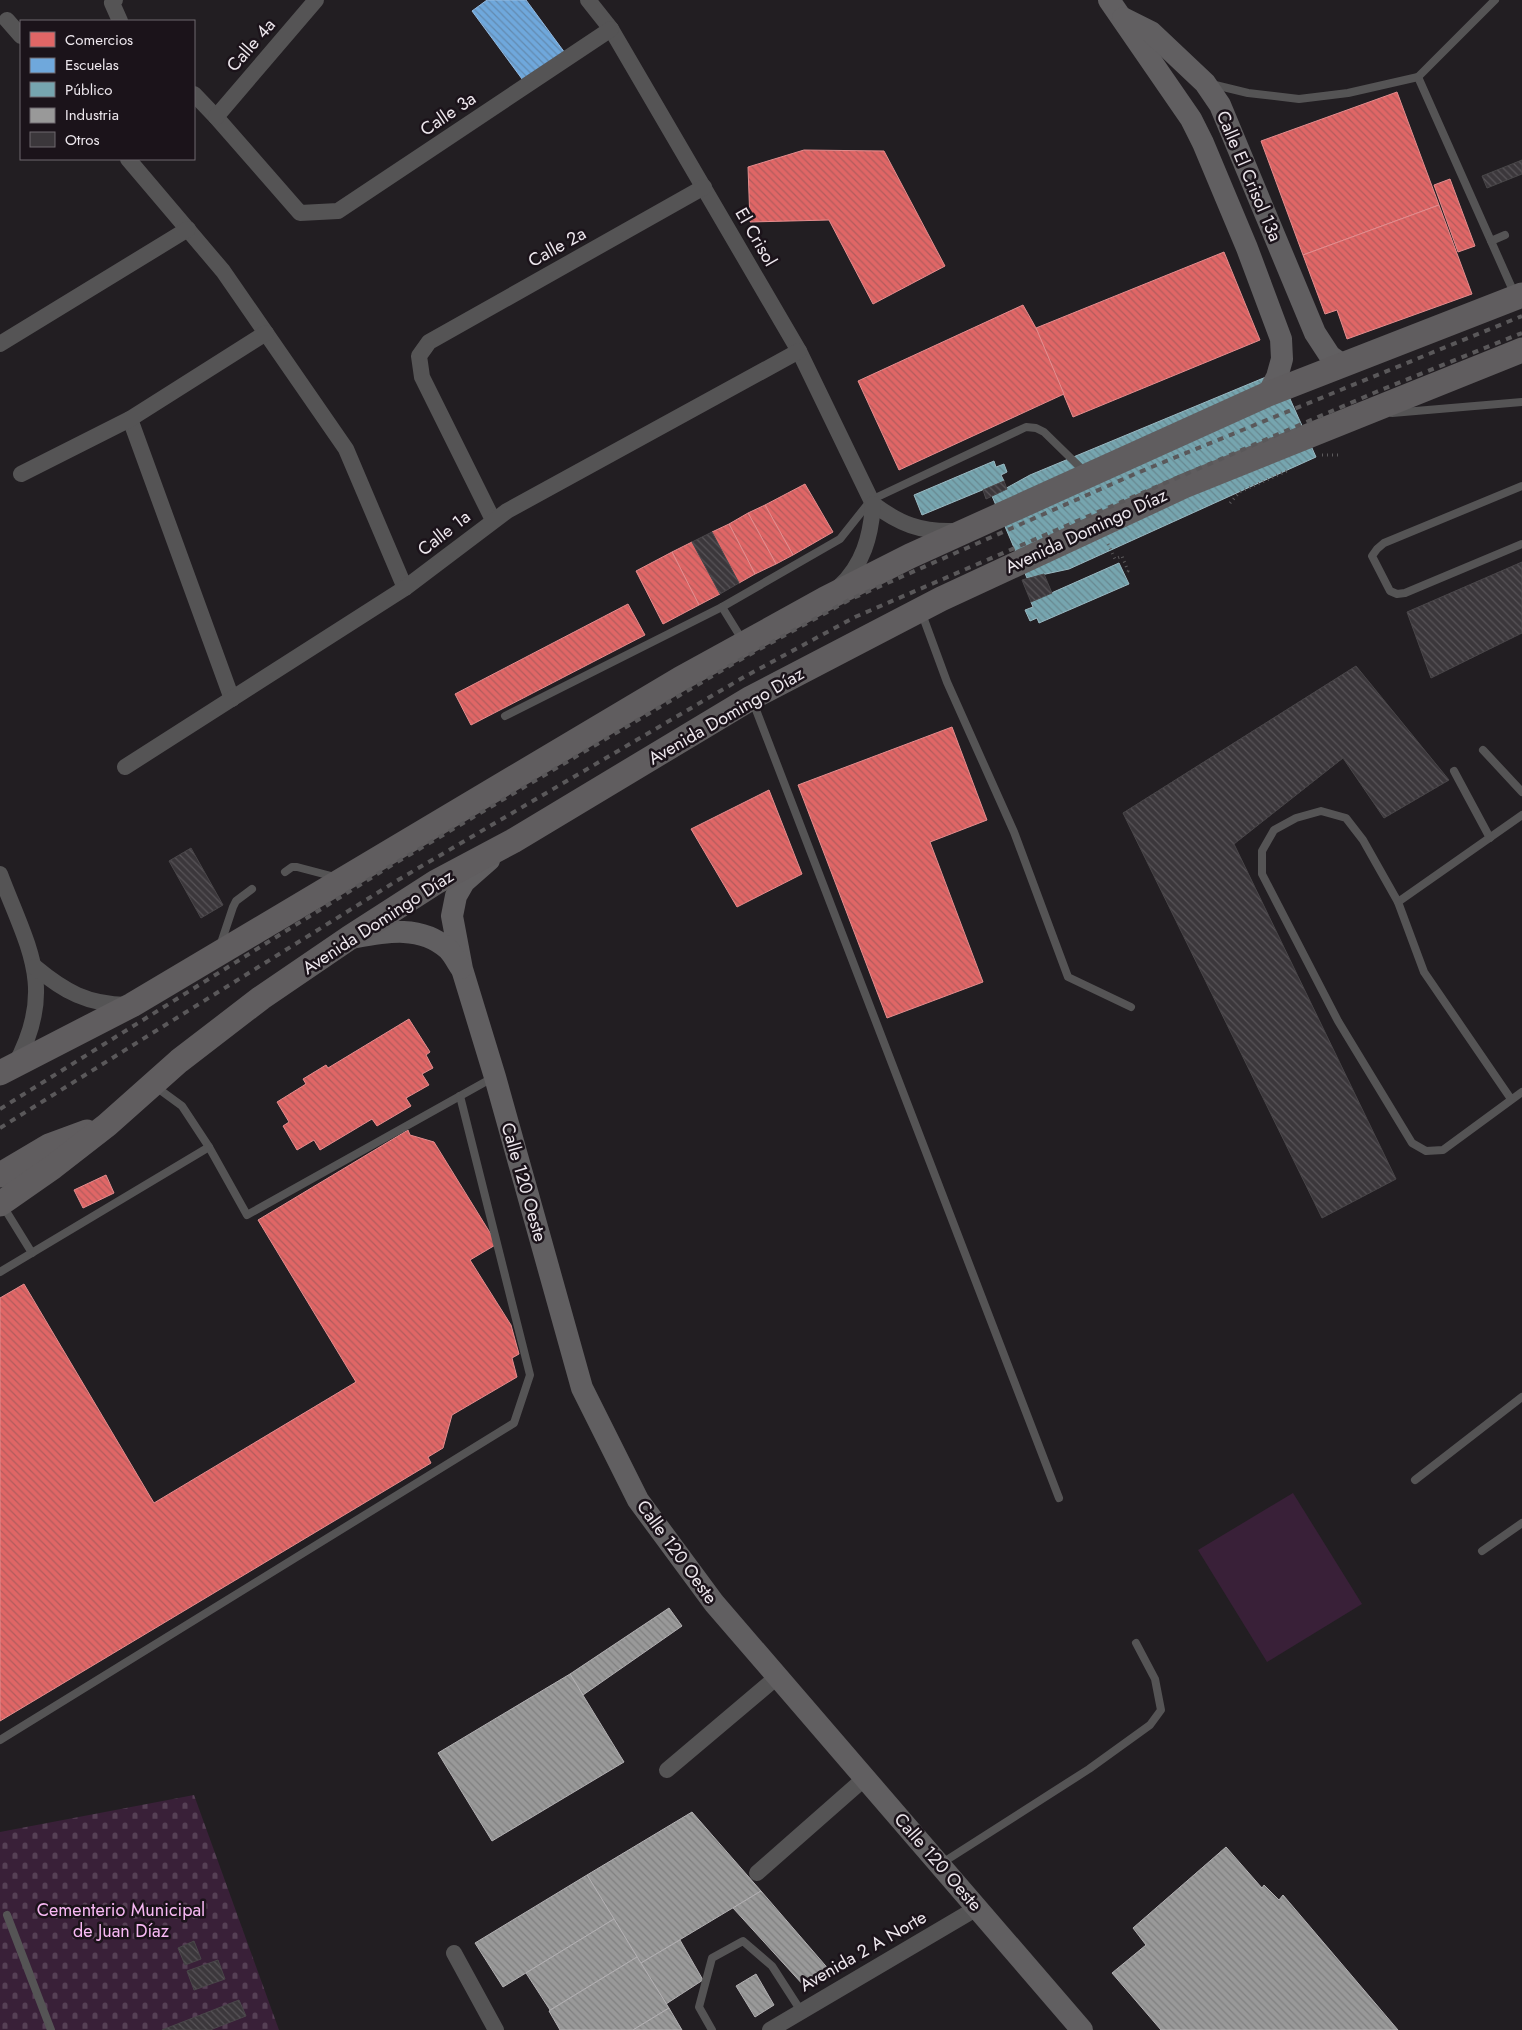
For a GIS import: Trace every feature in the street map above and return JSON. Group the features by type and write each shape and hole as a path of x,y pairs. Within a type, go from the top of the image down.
{"main road":[{"path":"5,1072 132,1005 680,679 825,599 910,556 1268,394 1519,296"},
{"name":"Avenida Domingo Díaz","path":"1,1203 53,1167 107,1125 180,1061 262,998 349,938 436,882 513,841 751,698 920,609 1184,486 1522,350"},
{"path":"0,1175 49,1146 107,1125"}],"street":[{"path":"115,0 112,3 120,20"},
{"name":"Calle 4a","path":"216,116 316,0"},
{"name":"El Crisol","path":"588,0 612,28 799,351 872,502 891,518 912,527 926,530 956,531 978,526"},
{"name":"Calle El Crisol 13a","path":"1114,8 1151,32 1205,83 1220,105 1315,333 1330,356 1341,364"},
{"name":"Calle El Crisol 13a","path":"1114,8 1177,99 1199,135 1247,248 1281,338 1282,359 1277,377 1268,394"},
{"path":"7,20 20,35"},
{"name":"Calle 3a","path":"216,116 300,213 338,211 612,28"},
{"path":"195,95 216,116"},
{"path":"129,160 223,271 346,449 405,588"},
{"name":"Calle 2a","path":"493,520 422,377 419,356 429,342 704,188"},
{"path":"0,344 188,229"},
{"path":"1247,248 1275,235"},
{"path":"21,474 130,419 266,333"},
{"name":"Calle 1a","path":"125,767 405,588 493,520 799,351"},
{"path":"130,419 232,699"},
{"name":"El Crisol","path":"825,599 843,584 856,567 866,547 872,526 872,502"},
{"name":"Calle 120 Oeste","path":"513,841 464,882 456,896 452,916 462,969 495,1077 582,1388 638,1500 714,1603 1082,2030"},
{"path":"0,874 35,966 38,992 35,1018 28,1042 5,1072"},
{"name":"Calle 120 Oeste","path":"349,938 386,931 416,933 432,939 448,950 462,969"},
{"path":"35,966 55,984 79,997 105,1004 132,1005"},
{"path":"667,1770 778,1677"},
{"path":"757,1873 865,1778"},
{"name":"Avenida 2 A Norte","path":"770,2030 977,1908"},
{"path":"454,1953 496,2030"}],"lane":[{"path":"1205,83 1248,93 1299,99 1348,93 1418,78 1495,0"},
{"path":"1418,78 1491,241 1519,296"},
{"path":"1491,241 1506,235"},
{"path":"1357,416 1522,402"},
{"path":"505,716 722,607 840,539 872,502 1026,427 1036,428 1044,432 1089,476"},
{"path":"1522,486 1384,543 1372,556 1390,592 1397,594 1405,593 1522,544"},
{"path":"722,607 744,643"},
{"path":"920,609 947,682 1014,832 1068,977 1131,1007"},
{"path":"751,698 1059,1498"},
{"path":"1483,750 1522,792"},
{"path":"1454,771 1490,838"},
{"path":"1511,1099 1424,972 1398,902 1364,840 1346,818 1321,811 1296,818 1274,830 1262,851 1262,874 1338,1021 1412,1143 1426,1151 1443,1150 1522,1092"},
{"path":"1398,902 1522,815"},
{"path":"285,872 297,867 345,879"},
{"path":"218,955 236,901 252,889"},
{"path":"152,1085 182,1106 209,1147 247,1215 495,1077"},
{"path":"0,1740 514,1423 530,1375 460,1096"},
{"path":"0,1272 209,1147"},
{"path":"1,1203 32,1253"},
{"path":"1416,1480 1522,1397"},
{"path":"1482,1551 1522,1523"},
{"path":"940,1864 1089,1768 1150,1725 1161,1710 1155,1679 1136,1643"},
{"path":"7,1915 52,2030"},
{"path":"712,2030 699,2008 712,1958 743,1941 772,1966 800,2011"}],"path":[{"path":"1314,459 1323,455 1339,455"},
{"path":"1230,503 1240,492 1290,470"},
{"path":"1099,526 1115,559 1122,556 1128,571 1124,573"}],"green space":[{"path":"1293,1493 1362,1604 1267,1662 1198,1550"},
{"name":"Cementerio Municipal de Juan Díaz","path":"194,1795 279,2030 0,2030 0,1832"}],"building: Comercios":[{"path":"1397,92 1439,205 1303,255 1261,141"},
{"path":"804,150 884,151 945,266 873,304 829,220 750,222 748,167"},
{"path":"1450,179 1475,246 1458,252 1434,185"},
{"path":"1439,205 1472,294 1347,339 1337,310 1325,314 1303,255"},
{"path":"1224,252 1260,340 1073,417 1036,328"},
{"path":"1023,305 1036,328 1064,394 899,470 858,381"},
{"path":"805,484 833,532 793,555 765,505"},
{"path":"765,505 793,555 776,564 748,513"},
{"path":"748,513 776,564 755,574 729,524"},
{"path":"729,524 755,574 739,583 712,532"},
{"path":"692,542 720,594 699,605 672,552"},
{"path":"672,552 699,605 663,624 636,571"},
{"path":"628,604 645,635 471,725 455,694"},
{"path":"952,727 987,820 930,842 983,982 887,1018 798,785"},
{"path":"769,790 802,874 737,907 691,829"},
{"path":"409,1019 430,1052 426,1055 433,1068 422,1074 429,1085 406,1098 411,1106 377,1126 372,1119 320,1150 314,1140 297,1150 283,1126 289,1122 277,1102 306,1084 303,1079 326,1065 328,1068"},
{"path":"408,1130 410,1135 434,1142 497,1244 470,1260 511,1325 519,1354 512,1358 517,1377 452,1415 443,1448 428,1457 431,1463 0,1721 0,1298 24,1284 154,1503 356,1382 258,1220"},
{"path":"106,1175 114,1193 83,1208 74,1190"}],"building: Escuelas":[{"path":"487,0 526,0 565,53 525,83 472,11"}],"building: Público":[{"path":"1278,372 1316,457 1069,569 1027,578 992,496 1030,475"},
{"path":"994,461 996,467 1004,464 1007,472 1001,475 1004,481 922,515 914,495"},
{"path":"1119,563 1129,584 1039,623 1037,618 1030,621 1025,610 1033,607 1031,602"}],"building: Industria":[{"path":"669,1608 682,1626 583,1695 570,1674"},
{"path":"570,1674 624,1762 492,1841 438,1753"},
{"path":"692,1812 761,1891 641,1963 587,1875"},
{"path":"1226,1847 1262,1888 1264,1885 1279,1900 1283,1895 1398,2030 1161,2030 1112,1973 1146,1945 1133,1928"},
{"path":"587,1875 614,1919 503,1987 475,1943"},
{"path":"761,1891 831,1972 805,1987 733,1908"},
{"path":"614,1919 637,1957 550,2010 526,1973"},
{"path":"680,1940 703,1980 666,2004 641,1963"},
{"path":"637,1957 669,2008 633,2030 560,2030 549,2011"},
{"path":"756,1974 774,2005 755,2017 736,1986"},
{"path":"669,2008 682,2030 633,2030"}],"building: Otros":[{"path":"1522,160 1522,174 1487,188 1482,176"},
{"path":"1004,481 1007,489 986,499 983,490"},
{"path":"712,532 739,583 720,594 692,542"},
{"path":"1522,562 1522,633 1431,678 1407,612"},
{"path":"1044,574 1052,593 1031,602 1022,580"},
{"path":"1356,666 1449,780 1384,818 1343,758 1234,844 1396,1179 1322,1218 1123,813"},
{"path":"191,848 223,905 201,918 169,861"},
{"path":"194,1941 201,1959 185,1965 178,1948"},
{"path":"218,1960 225,1979 194,1990 187,1971"},
{"path":"239,2000 246,2016 210,2030 162,2030"}],"railway":[{"path":"0,1109 387,868 736,662 851,599 1137,473 1522,316"},
{"path":"0,1128 398,880 744,677 855,617 1376,392 1522,333"}]}
